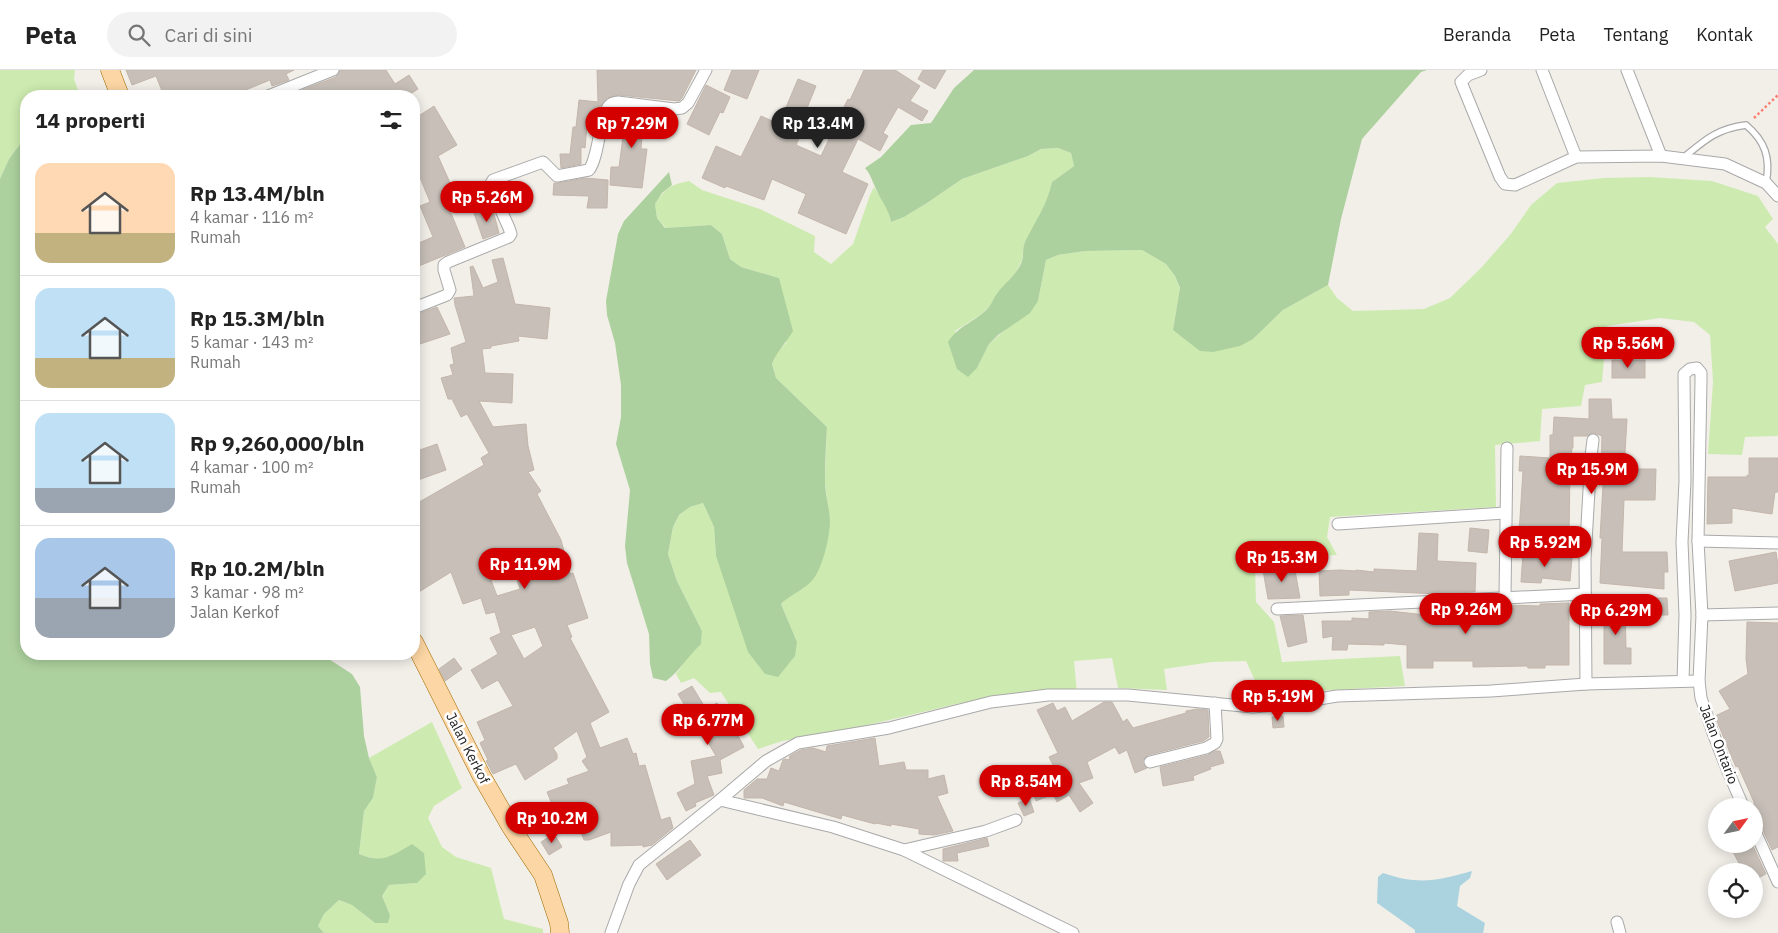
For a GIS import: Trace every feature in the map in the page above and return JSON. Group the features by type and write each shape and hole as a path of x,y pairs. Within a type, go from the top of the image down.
{"main road":[{"path":"110,70 118,90"},
{"name":"Jalan Kerkof","path":"420,654 481,775 542,875 559,923 560,933"}],"street":[{"path":"285,90 333,70"},
{"path":"420,306 447,295 450,290 444,267 448,262 509,237 511,234 490,185 493,180 543,162 557,176 589,170 598,147 606,110 611,104 618,102 674,109 682,108 688,103 706,70"},
{"path":"1481,70 1468,76 1461,82 1500,177 1505,184 1515,185 1576,157 1661,156 1725,164 1766,183 1778,196"},
{"path":"1542,70 1576,157"},
{"path":"1627,70 1661,156"},
{"name":"Jalan Ontario","path":"1682,542 1684,374 1690,369 1697,368 1701,373 1698,541 1702,615 1699,681 1701,698 1713,734 1740,798"},
{"path":"1586,684 1585,559 1594,440"},
{"path":"1505,597 1507,448"},
{"path":"1338,524 1506,513"},
{"path":"1683,681 1685,615 1682,542 1684,536 1690,533 1696,535 1698,541 1778,543"},
{"path":"1277,609 1585,594"},
{"path":"1702,615 1778,613"},
{"path":"611,933 629,884 639,865 766,761 798,743 889,728 991,702 1048,695 1118,695 1253,707 1337,696 1492,691 1586,684 1699,681"},
{"path":"1150,762 1206,748 1215,743 1217,740 1215,703"},
{"path":"720,800 833,827 904,850 1073,933"},
{"path":"904,850 986,832 1016,820"},
{"path":"1763,849 1778,882"}],"lane":[{"path":"1683,158 1709,136 1730,127 1746,125 1756,134 1766,152 1768,171 1766,183"}],"path":[{"path":"1746,125 1778,95"}],"green space":[{"path":"0,70 75,70 74,79 78,90 20,90 20,144 9,159 0,179"},
{"path":"974,70 1427,70 1421,72 1362,139 1341,219 1328,285 1283,310 1253,339 1240,346 1213,352 1200,351 1173,330 1180,288 1175,276 1166,264 1142,250 1085,251 1058,255 1046,260 1038,301 1030,313 998,335 989,344 977,368 968,377 957,369 948,342 957,331 978,317 991,305 999,291 1017,271 1022,261 1024,244 1044,206 1052,182 1074,166 1071,153 1058,148 1041,149 1028,156 962,179 904,217 891,222 887,209 865,168 881,157 911,125 931,123 954,88"},
{"path":"20,144 20,660 330,660 352,674 360,687 364,736 369,758 377,777 373,798 364,811 359,854 374,858 387,857 412,844 424,853 426,874 417,883 389,885 382,896 390,915 388,923 375,923 352,905 339,900 324,914 318,926 324,933 0,933 0,179 9,159"},
{"path":"1058,148 1071,153 1074,166 1052,182 1049,196 1024,244 1022,260 1016,272 997,294 990,306 980,315 955,331 977,368 989,344 1038,301 1046,260 1058,255 1085,251 1142,250 1166,264 1175,276 1180,289 1173,330 1253,339 1283,310 1328,285 1337,298 1353,311 1424,309 1450,298 1481,268 1510,235 1531,205 1557,183 1604,178 1649,177 1712,181 1758,196 1773,219 1765,227 1778,244 1778,436 1745,437 1742,455 1708,454 1713,382 1710,335 1694,322 1660,318 1607,326 1602,382 1585,385 1581,406 1542,409 1540,441 1495,445 1496,507 1330,517 1327,537 1337,555 1265,558 1255,568 1256,602 1274,622 1282,662 1400,656 1405,686 1261,694 1246,661 1212,662 1164,669 1167,690 1118,688 1112,658 1074,661 1077,692 965,702 834,733 782,741 758,749 721,692 710,693 694,678 681,683 676,674 691,653 701,644 702,631 677,581 668,554 673,527 679,515 690,507 703,503 714,527 716,556 797,642 781,604 790,594 803,589 830,522 825,482 827,427 776,378 772,364 777,352 786,343 779,278 741,267 730,259 722,234 711,225 666,228 657,218 655,204 669,188 689,181 702,190 760,209 815,236 814,252 831,264 853,244 874,187 889,211 891,222 904,217 962,179 1028,156 1041,149"},
{"path":"669,172 672,185 662,193 655,204 657,218 665,228 711,225 722,234 730,259 741,267 779,278 793,331 772,364 776,378 827,427 825,481 830,523 827,543 816,575 804,588 781,604 797,642 795,656 778,677 765,674 748,652 716,556 714,527 703,503 690,507 679,515 673,527 668,554 677,581 702,631 701,644 676,673 666,681 653,678 650,664 649,634 627,563 625,546 630,490 616,444 621,417 621,385 606,301 618,234 624,221"},
{"path":"432,722 462,788 434,806 428,818 442,847 456,857 491,868 504,919 543,929 543,933 324,933 318,926 324,914 339,900 352,905 375,923 390,915 382,896 389,885 417,883 412,844 387,858 381,859 359,854 364,811 373,798 377,777 369,758"}],"water":[{"path":"1472,871 1470,878 1460,886 1457,906 1485,923 1483,933 1415,933 1415,930 1377,903 1378,877 1383,873 1407,879 1428,880"}],"building":[{"path":"126,70 294,70 286,74 289,80 272,86 270,80 246,90 162,90 156,76 132,85"},
{"path":"340,70 386,70 395,84 409,75 418,89 302,90 336,77"},
{"path":"597,70 696,70 679,101 619,95 607,98 600,106 594,126 587,126 585,148 581,147 581,164 561,168 560,154 570,154 579,100 598,102"},
{"path":"732,70 759,70 747,99 724,90"},
{"path":"864,70 895,70 920,86 910,101 928,111 922,121 898,107 883,133 888,136 880,151 858,139 842,172 868,184 846,234 798,213 806,194 772,179 764,200 726,186 725,188 702,178 716,146 741,157 761,116 779,124 798,79 816,86 807,108 813,110 796,145 821,156"},
{"path":"923,70 946,70 935,89 918,79"},
{"path":"706,85 730,97 723,113 720,112 709,135 687,124"},
{"path":"434,106 457,145 438,156 451,185 441,189 465,247 420,266 420,242 433,237 420,206 430,202 420,178 420,115"},
{"path":"616,110 664,115 663,125 643,123 641,149 647,149 642,188 610,185 611,167 619,167 625,122 611,120"},
{"path":"585,178 608,180 607,208 587,208 589,196 553,195 554,183"},
{"path":"492,207 499,233 483,239 474,213"},
{"path":"503,258 515,304 550,308 547,339 518,336 519,341 482,349 485,373 513,374 512,403 479,401 493,427 526,424 528,446 534,470 528,472 541,491 537,494 561,540 570,574 573,573 588,618 567,625 572,637 570,638 609,712 590,723 600,748 627,738 633,754 636,753 639,766 645,765 661,820 670,817 673,828 652,845 643,847 643,845 611,846 611,832 584,840 570,803 554,809 547,792 569,784 567,779 589,771 582,761 587,757 577,731 553,748 557,754 557,759 525,780 516,764 493,774 480,743 485,740 477,722 513,706 498,680 482,689 471,670 498,654 490,638 501,633 495,612 486,614 481,598 463,604 451,572 420,591 420,502 484,465 481,458 489,453 467,414 461,417 452,399 448,399 441,378 453,375 450,365 454,364 451,348 466,342 454,298 474,296 470,267 473,266 483,288 498,282 492,260","holes":["511,562 520,589 497,596 488,572","535,627 543,646 524,659 511,635"]},
{"path":"437,307 450,334 420,344 420,313"},
{"path":"1612,360 1645,360 1645,378 1612,378"},
{"path":"1589,399 1611,399 1612,419 1627,419 1624,469 1656,469 1655,500 1624,500 1622,552 1667,552 1668,572 1664,572 1664,589 1600,583 1603,485 1601,485 1602,436 1594,433 1587,436 1573,436 1570,470 1569,536 1519,534 1523,471 1519,471 1520,456 1550,458 1550,435 1553,435 1554,417 1589,419"},
{"path":"437,444 446,470 420,479 420,450"},
{"path":"1749,458 1778,458 1778,492 1775,492 1772,514 1732,508 1732,523 1707,524 1708,477 1747,477 1747,475 1749,476"},
{"path":"1470,528 1489,530 1487,553 1468,551"},
{"path":"1419,533 1438,534 1437,561 1476,563 1475,592 1439,594 1349,590 1349,595 1320,596 1319,571 1356,570 1374,572 1374,569 1417,571"},
{"path":"1776,552 1778,583 1735,591 1729,561"},
{"path":"1523,553 1572,558 1570,581 1542,578 1541,583 1521,582"},
{"path":"1294,565 1300,598 1268,599 1263,570"},
{"path":"1654,598 1667,598 1668,615 1653,615"},
{"path":"1569,603 1569,665 1545,665 1545,668 1528,668 1527,666 1473,667 1473,661 1433,661 1433,668 1407,668 1407,645 1384,643 1384,645 1348,644 1347,650 1332,650 1333,636 1323,638 1322,621 1352,621 1352,618 1369,619 1369,612 1390,611 1452,618 1451,608 1506,607 1506,605 1540,606 1540,604"},
{"path":"1604,604 1625,605 1626,648 1631,648 1631,664 1604,664"},
{"path":"1303,615 1307,642 1288,647 1280,616"},
{"path":"1747,622 1778,623 1778,847 1772,850 1763,830 1763,798 1752,798 1738,766 1736,767 1715,716 1730,709 1719,691 1748,674 1746,659"},
{"path":"454,658 462,669 445,681 439,669"},
{"path":"692,686 706,709 717,703 729,723 731,722 744,747 720,760 722,773 707,776 714,795 695,803 696,806 686,811 677,793 695,784 691,761 716,756 678,694"},
{"path":"1104,702 1112,702 1123,722 1127,719 1133,728 1186,713 1186,711 1208,710 1209,737 1203,741 1148,755 1143,760 1143,764 1147,768 1135,773 1127,750 1119,754 1115,747 1087,762 1093,778 1079,783 1093,803 1080,812 1069,795 1057,802 1053,794 1036,801 1029,783 1057,773 1049,757 1058,753 1037,710 1053,703 1057,711 1065,707 1072,721"},
{"path":"1283,716 1284,727 1273,728 1272,717"},
{"path":"875,738 879,766 904,762 906,770 928,770 928,779 944,775 948,793 937,796 953,831 934,835 919,834 919,829 891,824 891,826 875,824 842,815 841,819 784,802 783,806 762,798 744,798 744,790 757,779 767,779 771,768 779,771 783,760 789,760 790,756 801,750 813,748 826,752 827,746"},
{"path":"1215,751 1220,751 1224,763 1210,767 1211,769 1193,776 1194,780 1163,786 1160,767 1208,755"},
{"path":"1029,798 1034,812 1024,816 1018,803"},
{"path":"554,834 562,847 549,855 541,842"},
{"path":"987,838 989,846 957,853 958,861 943,861 943,849"},
{"path":"690,840 701,855 667,880 656,864"},
{"path":"1734,853 1756,853 1761,863 1739,863"}]}
